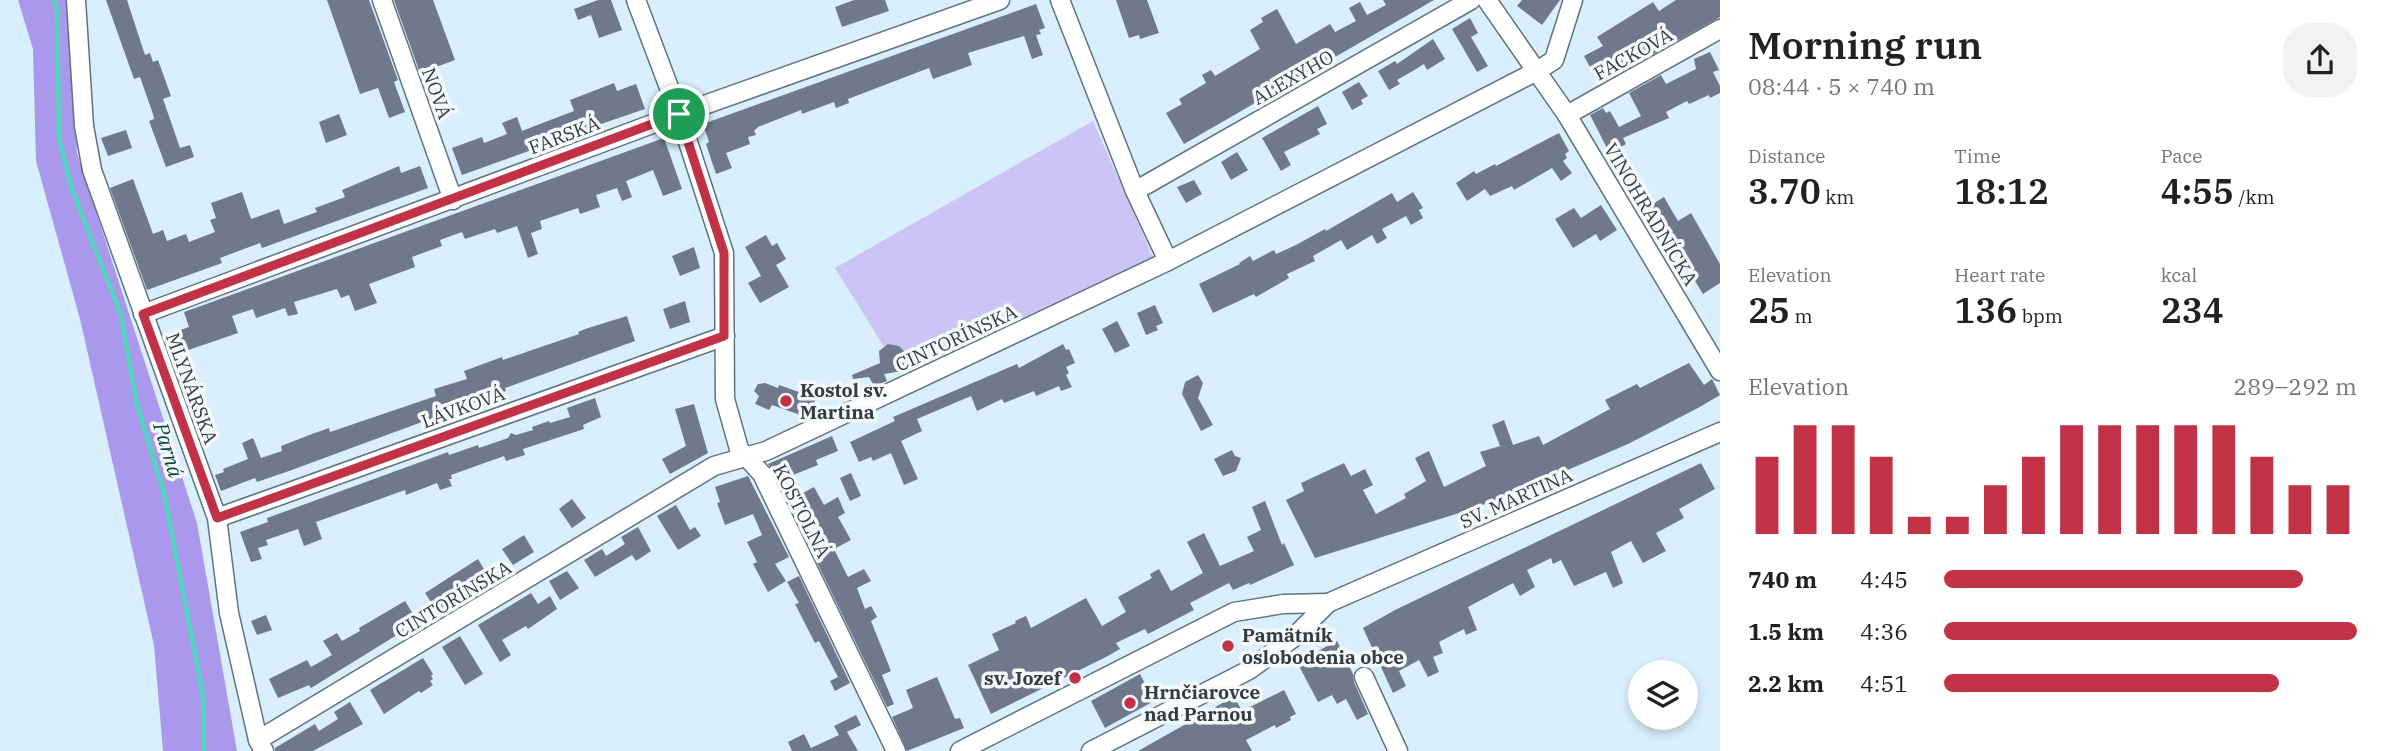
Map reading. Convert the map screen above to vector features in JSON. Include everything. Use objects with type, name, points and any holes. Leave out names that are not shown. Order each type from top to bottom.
[{"type":"street","name":"MLYNÁRSKA","points":[[76,0],[84,126],[92,170],[217,518],[229,613],[261,745]]},
{"type":"street","name":"NOVÁ","points":[[382,0],[453,200]]},
{"type":"street","name":"KOSTOLNÁ","points":[[636,0],[679,114],[724,253],[725,398],[738,449],[762,474],[896,751]]},
{"type":"street","name":"FARSKÁ","points":[[143,314],[679,114],[1000,0]]},
{"type":"street","points":[[1060,0],[1135,191],[1168,261]]},
{"type":"street","name":"ALEXYHO","points":[[1135,191],[1471,0]]},
{"type":"street","points":[[1487,0],[1537,71],[1554,60],[1573,0]]},
{"type":"street","name":"FACKOVÁ","points":[[1567,115],[1720,29]]},
{"type":"street","name":"VINOHRADNÍCKA","points":[[1537,71],[1567,115],[1720,371]]},
{"type":"street","name":"CINTORÍNSKA","points":[[261,745],[714,466],[766,451],[1168,261],[1537,71]]},
{"type":"street","name":"LÁVKOVÁ","points":[[217,518],[724,336]]},
{"type":"street","name":"SV. MARTINA","points":[[1091,751],[1250,670],[1293,638],[1328,603],[1720,432]]},
{"type":"street","name":"SV. MARTINA","points":[[960,751],[1234,612],[1283,604],[1328,603]]},
{"type":"street","points":[[1283,604],[1293,616],[1293,638]]},
{"type":"street","points":[[1363,677],[1398,751]]},
{"type":"shaded area","points":[[18,0],[68,0],[77,153],[197,523],[237,751],[163,751],[154,645],[80,319],[36,161],[33,49]]},
{"type":"shaded area","points":[[1093,121],[1153,257],[901,374],[835,268]]},
{"type":"building","points":[[106,0],[127,0],[145,55],[150,53],[153,62],[158,60],[171,96],[163,99],[180,148],[190,145],[194,157],[166,167],[149,121],[154,119],[153,114],[140,77],[134,79]]},
{"type":"building","points":[[327,0],[369,0],[398,80],[394,82],[405,112],[389,118],[378,88],[360,94]]},
{"type":"building","points":[[394,0],[433,0],[455,60],[420,73]]},
{"type":"building","points":[[598,0],[611,0],[622,30],[599,38],[591,15],[578,20],[574,9]]},
{"type":"building","points":[[854,0],[885,0],[889,11],[842,27],[835,7]]},
{"type":"building","points":[[1116,0],[1147,0],[1159,33],[1140,39],[1139,35],[1129,38]]},
{"type":"building","points":[[1383,0],[1434,0],[1184,144],[1166,113],[1182,104],[1179,99],[1206,83],[1202,75],[1211,70],[1215,76],[1260,49],[1250,30],[1263,22],[1261,18],[1277,9],[1296,44],[1330,24],[1335,32],[1356,21],[1349,8],[1360,2],[1367,15],[1386,5]]},
{"type":"building","points":[[1522,0],[1560,0],[1542,25],[1517,6]]},
{"type":"building","points":[[1676,0],[1720,0],[1720,17],[1599,84],[1584,56],[1603,46],[1597,37],[1653,2],[1659,11]]},
{"type":"building","points":[[1036,4],[1045,28],[1039,30],[1041,34],[1036,35],[1043,55],[1032,59],[1024,36],[968,53],[972,65],[933,79],[929,68],[848,99],[849,103],[836,108],[834,102],[802,114],[801,110],[758,127],[754,131],[756,135],[748,137],[750,144],[726,153],[732,168],[716,174],[706,144],[709,142],[703,124]]},
{"type":"building","points":[[1470,18],[1478,33],[1471,37],[1488,66],[1477,72],[1452,29]]},
{"type":"building","points":[[1433,39],[1445,59],[1427,70],[1424,64],[1397,80],[1400,84],[1389,90],[1378,71],[1395,61],[1397,64]]},
{"type":"building","points":[[1710,52],[1719,70],[1713,72],[1720,86],[1720,93],[1689,104],[1687,101],[1666,112],[1669,118],[1623,138],[1626,144],[1610,154],[1590,115],[1603,108],[1606,113],[1610,111],[1619,127],[1641,116],[1629,93],[1661,75],[1666,84],[1696,69],[1694,59]]},
{"type":"building","points":[[1359,82],[1368,96],[1361,100],[1363,104],[1352,110],[1342,92]]},
{"type":"building","points":[[614,83],[617,91],[636,84],[645,109],[601,124],[603,129],[584,136],[582,132],[462,175],[452,148],[482,137],[484,143],[507,134],[502,123],[517,117],[522,131],[574,111],[570,100]]},
{"type":"building","points":[[1318,106],[1327,124],[1317,129],[1320,134],[1284,152],[1291,165],[1281,171],[1262,138]]},
{"type":"building","points":[[339,114],[347,135],[326,143],[319,122]]},
{"type":"building","points":[[126,130],[132,148],[108,156],[101,138]]},
{"type":"building","points":[[1559,133],[1569,151],[1563,161],[1572,173],[1561,181],[1552,168],[1514,190],[1512,186],[1490,196],[1485,189],[1467,201],[1456,183],[1474,171],[1476,174],[1495,164],[1496,166]]},
{"type":"building","points":[[664,138],[682,189],[663,196],[653,170],[626,181],[632,197],[622,201],[617,188],[596,195],[600,207],[580,214],[578,208],[540,221],[542,229],[531,233],[538,254],[528,258],[517,226],[497,233],[495,229],[465,239],[462,232],[440,240],[442,246],[412,257],[415,267],[369,284],[377,303],[355,311],[349,295],[341,298],[337,289],[294,302],[298,314],[288,316],[285,308],[256,318],[253,309],[232,316],[238,333],[171,356],[164,336],[189,327],[184,312]]},
{"type":"building","points":[[1237,152],[1248,170],[1231,180],[1221,162]]},
{"type":"building","points":[[399,166],[401,173],[420,166],[428,188],[262,248],[260,243],[220,258],[222,263],[147,290],[110,188],[133,179],[153,234],[163,230],[167,241],[186,234],[189,242],[215,232],[210,220],[216,218],[211,203],[242,192],[251,219],[279,209],[284,224],[317,212],[315,208],[345,197],[342,190]]},
{"type":"building","points":[[1194,180],[1202,194],[1186,203],[1177,187]]},
{"type":"building","points":[[1413,192],[1423,208],[1419,210],[1423,218],[1411,225],[1406,216],[1382,229],[1387,238],[1377,244],[1372,235],[1347,250],[1341,240],[1313,256],[1315,261],[1287,274],[1289,278],[1256,297],[1254,294],[1213,313],[1199,284],[1240,264],[1250,256],[1253,261],[1274,250],[1276,254],[1325,229],[1326,231],[1392,193],[1397,202]]},
{"type":"building","points":[[1664,197],[1678,221],[1691,213],[1720,264],[1720,283],[1703,294],[1675,248],[1669,244],[1664,247],[1656,233],[1661,230],[1648,207]]},
{"type":"building","points":[[1601,205],[1617,230],[1600,241],[1596,234],[1573,248],[1555,219],[1574,208],[1581,218]]},
{"type":"building","points":[[766,235],[772,246],[777,243],[786,259],[776,265],[789,287],[760,303],[748,283],[761,276],[745,247]]},
{"type":"building","points":[[694,247],[700,268],[680,276],[672,256]]},
{"type":"building","points":[[685,301],[690,322],[670,329],[663,309]]},
{"type":"building","points":[[1155,305],[1163,323],[1156,326],[1158,330],[1146,335],[1137,313]]},
{"type":"building","points":[[627,316],[635,341],[289,471],[257,482],[255,478],[221,491],[215,475],[248,459],[242,443],[253,438],[261,458],[282,451],[281,446],[312,434],[329,428],[330,432],[436,396],[434,389],[467,379],[464,371]]},
{"type":"building","points":[[1117,321],[1130,346],[1115,353],[1102,329]]},
{"type":"building","points":[[888,344],[899,346],[905,352],[906,365],[902,371],[884,374],[887,381],[874,386],[869,377],[853,379],[852,375],[880,363],[879,351]]},
{"type":"building","points":[[1063,344],[1066,350],[1069,349],[1075,363],[1066,367],[1069,373],[1066,375],[1072,387],[1061,391],[1059,386],[1036,396],[1034,391],[1004,403],[1002,399],[977,411],[971,396],[917,419],[922,431],[901,441],[918,479],[904,485],[891,453],[873,461],[871,457],[859,462],[850,442],[895,421],[893,417],[1017,364],[1019,368]]},
{"type":"building","points":[[1689,363],[1704,385],[1712,379],[1720,395],[1628,444],[1472,509],[1315,558],[1286,500],[1304,491],[1301,483],[1344,463],[1351,476],[1365,469],[1373,485],[1363,490],[1376,514],[1406,498],[1404,494],[1426,481],[1415,458],[1429,451],[1444,487],[1486,466],[1480,452],[1500,446],[1492,425],[1504,420],[1513,445],[1539,436],[1543,445],[1610,409],[1605,400],[1637,384],[1640,388]]},
{"type":"building","points":[[1198,375],[1203,383],[1198,398],[1213,425],[1201,431],[1182,394],[1185,382]]},
{"type":"building","name":"Kostol sv. Martina","points":[[765,383],[816,398],[809,418],[772,405],[769,410],[755,404],[759,396],[754,391],[758,384]]},
{"type":"building","points":[[595,398],[601,417],[583,425],[584,429],[523,449],[525,455],[506,461],[504,456],[451,475],[452,479],[449,479],[452,486],[440,490],[437,483],[406,495],[405,490],[316,522],[322,539],[304,546],[298,529],[266,540],[268,545],[258,548],[262,559],[251,562],[240,532],[268,522],[267,518],[448,452],[449,455],[478,445],[479,448],[508,438],[511,433],[516,435],[549,421],[550,423],[570,417],[567,408]]},
{"type":"building","points":[[694,404],[708,453],[670,474],[662,459],[686,446],[675,409]]},
{"type":"building","points":[[832,436],[838,451],[816,460],[818,465],[778,481],[768,464]]},
{"type":"building","points":[[1232,450],[1235,456],[1241,458],[1236,471],[1223,476],[1214,459]]},
{"type":"building","points":[[1701,463],[1715,489],[1679,509],[1684,518],[1656,533],[1666,551],[1643,563],[1631,541],[1611,552],[1623,583],[1613,588],[1606,572],[1574,586],[1561,560],[1553,564],[1551,558],[1527,570],[1535,587],[1520,596],[1513,583],[1468,607],[1477,630],[1466,635],[1464,629],[1439,642],[1443,653],[1433,657],[1439,672],[1428,677],[1419,660],[1399,671],[1406,686],[1393,693],[1363,628],[1395,610]]},
{"type":"building","points":[[851,473],[861,496],[850,501],[840,478]]},
{"type":"building","points":[[748,476],[789,557],[775,564],[786,581],[768,592],[753,564],[757,562],[747,542],[762,535],[753,514],[725,525],[717,503],[720,502],[715,487]]},
{"type":"building","points":[[814,487],[824,505],[838,497],[845,513],[838,517],[851,540],[834,549],[848,577],[864,569],[871,581],[857,588],[865,609],[871,606],[877,617],[871,621],[891,671],[882,675],[894,704],[887,707],[809,546],[825,538],[811,511],[796,519],[788,501]]},
{"type":"building","points":[[572,499],[586,518],[572,528],[559,509]]},
{"type":"building","points":[[1265,501],[1282,545],[1284,543],[1294,565],[1233,590],[1229,583],[1190,603],[1194,610],[1148,634],[1145,629],[1116,643],[1120,649],[1106,657],[991,714],[968,665],[999,650],[992,634],[1026,616],[1031,628],[1086,598],[1102,626],[1126,612],[1118,597],[1152,578],[1150,574],[1159,569],[1171,591],[1203,573],[1187,542],[1204,533],[1220,566],[1254,551],[1247,537],[1261,530],[1252,507]]},
{"type":"building","points":[[676,505],[690,530],[695,527],[701,536],[678,550],[657,516]]},
{"type":"building","points":[[638,527],[651,551],[636,561],[632,555],[595,577],[584,560],[602,549],[606,556],[625,544],[621,537]]},
{"type":"building","points":[[524,535],[534,552],[513,565],[502,549]]},
{"type":"building","points":[[478,559],[490,579],[437,611],[425,593]]},
{"type":"building","points":[[567,571],[579,588],[560,600],[549,581]]},
{"type":"building","points":[[799,576],[850,683],[835,691],[830,681],[838,677],[819,641],[815,643],[795,604],[799,603],[787,582]]},
{"type":"building","points":[[531,593],[538,604],[550,596],[557,609],[528,629],[526,626],[502,640],[511,655],[500,662],[478,625]]},
{"type":"building","points":[[405,601],[418,622],[311,688],[309,685],[278,698],[269,679],[307,660],[311,667],[332,655],[323,641],[337,633],[342,641]]},
{"type":"building","points":[[266,615],[272,630],[257,635],[251,621]]},
{"type":"building","points":[[460,636],[483,674],[465,685],[442,647]]},
{"type":"building","points":[[1337,641],[1368,714],[1357,720],[1346,699],[1337,704],[1332,695],[1318,702],[1299,666],[1319,657],[1316,652]]},
{"type":"building","points":[[423,658],[433,674],[430,681],[433,685],[384,714],[370,690]]},
{"type":"building","points":[[1140,674],[1154,701],[1105,728],[1091,701]]},
{"type":"building","points":[[937,677],[955,719],[960,718],[964,728],[907,751],[892,717],[913,708],[906,690]]},
{"type":"building","points":[[1284,690],[1296,714],[1276,728],[1275,725],[1246,740],[1252,751],[1138,751],[1224,702],[1222,698],[1232,693],[1242,711]]},
{"type":"building","points":[[350,702],[363,724],[313,751],[275,751],[275,748],[315,724],[319,731],[338,719],[334,712]]},
{"type":"building","points":[[856,715],[861,725],[847,732],[858,751],[792,751],[788,742],[804,734],[811,748],[839,735],[834,726]]},
{"type":"waterway","name":"Parná","points":[[54,0],[57,9],[59,138],[71,187],[121,315],[137,405],[164,493],[203,695],[204,751]]},
{"type":"place","name":"Kostol sv. Martina","points":[[786,401]]},
{"type":"place","name":"Pamätník oslobodenia obce","points":[[1228,646]]},
{"type":"place","name":"sv. Jozef","points":[[1075,678]]},
{"type":"place","name":"Hrnčiarovce nad Parnou","points":[[1130,703]]},
{"type":"route","points":[[679,114],[724,253],[724,336],[217,518],[143,314],[679,114]]}]
